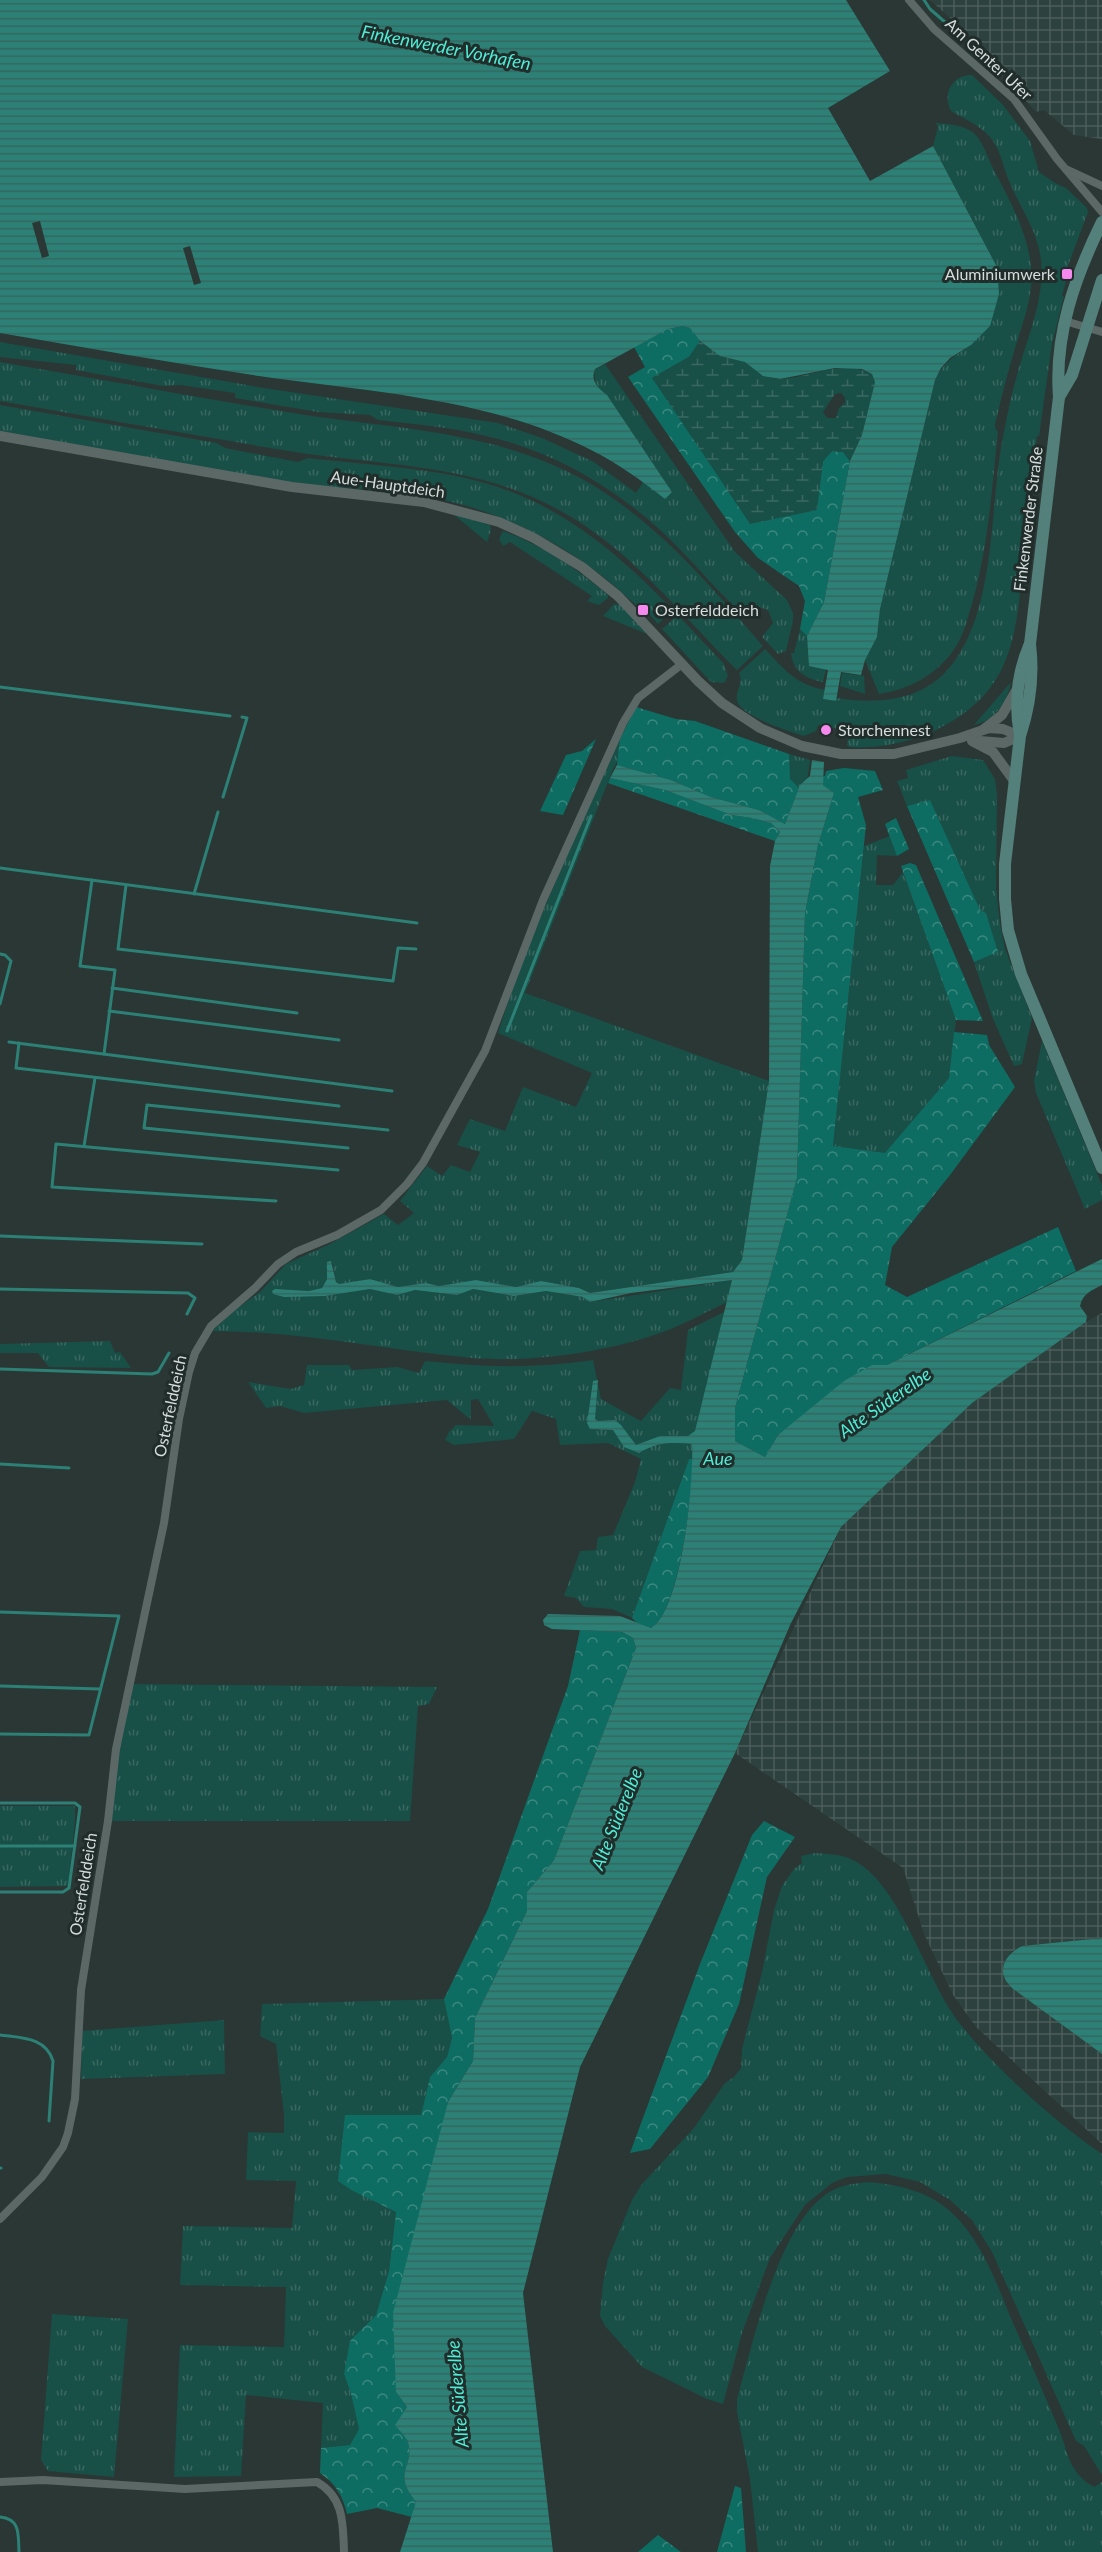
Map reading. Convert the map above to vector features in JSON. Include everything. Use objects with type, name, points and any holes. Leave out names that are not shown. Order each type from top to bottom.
[{"type":"main road","name":"Finkenwerder Straße","points":[[1020,736],[1027,714],[1030,689],[1032,666],[1030,644],[1059,397],[1057,369],[1065,321],[1079,272],[1102,222]]},
{"type":"main road","name":"Finkenwerder Straße","points":[[1059,397],[1072,375],[1102,280]]},
{"type":"main road","name":"Finkenwerder Straße","points":[[1020,736],[1015,712],[1022,664],[1030,644]]},
{"type":"main road","points":[[1020,736],[1004,885],[1010,937],[1021,974],[1102,1168]]},
{"type":"street","name":"Am Genter Ufer","points":[[909,0],[934,28],[1014,99],[1102,212]]},
{"type":"street","name":"Am Genter Ufer","points":[[1068,170],[1102,186]]},
{"type":"street","points":[[1065,321],[1102,332]]},
{"type":"street","name":"Aue-Hauptdeich","points":[[0,436],[282,486],[416,500],[475,514],[534,538],[582,567],[618,596],[722,703],[749,722],[775,735],[802,746],[829,752],[876,755],[900,753],[960,738]]},
{"type":"street","name":"Osterfelddeich","points":[[0,2219],[42,2177],[53,2162],[63,2147],[71,2122],[75,2099],[81,1990],[108,1821],[116,1749],[164,1523],[179,1419],[195,1353],[211,1326],[255,1288],[278,1264],[296,1252],[336,1235],[381,1209],[407,1184],[423,1163],[485,1051],[543,900],[623,723],[638,698],[682,664]]},
{"type":"street","points":[[960,738],[983,729],[1002,715],[1018,688]]},
{"type":"street","points":[[983,729],[1004,729],[1020,736]]},
{"type":"street","points":[[960,738],[1004,743],[1020,736]]},
{"type":"street","points":[[972,741],[993,752],[1005,765],[1015,782]]},
{"type":"street","points":[[0,2482],[43,2480],[185,2489],[317,2482],[332,2493],[340,2508],[344,2552]]},
{"type":"shaded area","points":[[930,0],[1102,0],[1102,139],[1074,135],[1044,110],[1036,112],[1008,80],[984,61],[983,54],[986,50]]},
{"type":"shaded area","points":[[1102,1313],[1102,1938],[1022,1946],[1011,1952],[1004,1963],[1007,1983],[1012,1988],[1102,2054],[1102,2144],[976,2027],[953,1995],[924,1934],[903,1868],[735,1753],[841,1527],[972,1403]]},
{"type":"green space","points":[[972,75],[1003,105],[1030,141],[1039,172],[1066,188],[1087,208],[1088,212],[1063,279],[1066,281],[1062,296],[1064,296],[1052,344],[1039,436],[1037,436],[1013,638],[1006,660],[995,681],[981,699],[960,716],[934,731],[903,742],[881,746],[849,747],[847,745],[850,725],[848,725],[846,739],[839,729],[818,725],[816,731],[804,736],[767,723],[747,712],[740,707],[737,701],[741,680],[739,673],[765,649],[798,680],[825,690],[823,699],[867,701],[897,698],[925,688],[949,668],[965,645],[976,618],[989,557],[999,464],[1009,406],[1038,304],[1042,275],[1036,238],[1009,181],[996,146],[985,132],[951,111],[948,105],[948,92],[954,82],[959,78]]},
{"type":"green space","points":[[936,123],[963,127],[977,136],[1022,229],[1030,258],[1031,287],[995,425],[998,431],[986,540],[964,629],[953,651],[930,674],[911,685],[879,694],[865,660],[877,637],[880,609],[935,380],[950,360],[971,345],[997,267],[933,146],[938,127]]},
{"type":"green space","points":[[683,326],[690,328],[700,341],[689,357],[652,378],[816,510],[823,461],[832,451],[843,452],[850,461],[824,602],[807,636],[800,629],[805,601],[799,586],[758,558],[735,532],[628,377],[645,367],[634,347],[668,329]]},
{"type":"green space","points":[[700,341],[718,353],[750,364],[767,376],[776,379],[839,368],[861,370],[872,374],[875,382],[862,435],[850,461],[843,452],[832,451],[823,461],[817,510],[750,524],[652,378],[689,357]],"holes":[[[841,393],[845,398],[845,403],[839,408],[836,418],[827,418],[823,412],[835,394]]]},
{"type":"green space","points":[[0,342],[264,388],[498,423],[542,438],[594,462],[636,493],[643,482],[665,498],[672,492],[607,395],[596,387],[594,370],[605,364],[735,552],[787,600],[793,613],[793,621],[786,651],[778,654],[762,637],[773,623],[768,610],[759,607],[746,612],[738,610],[669,538],[620,497],[578,471],[533,450],[459,430],[378,420],[370,415],[318,412],[235,398],[235,393],[180,385],[163,386],[76,370],[76,365],[0,357]]},
{"type":"green space","points":[[0,362],[224,402],[445,434],[516,451],[551,464],[610,496],[658,534],[702,577],[763,646],[737,670],[632,563],[585,526],[528,495],[463,475],[430,469],[295,452],[0,401]]},
{"type":"green space","points":[[0,405],[217,443],[225,448],[298,462],[308,458],[397,467],[441,473],[485,483],[539,504],[588,534],[632,570],[673,610],[658,624],[643,607],[640,609],[616,587],[565,550],[538,534],[479,510],[417,495],[282,481],[0,431]]},
{"type":"green space","points":[[453,514],[490,525],[491,530],[487,542]]},
{"type":"green space","points":[[503,531],[532,543],[558,558],[596,585],[608,595],[608,598],[599,605],[587,601],[592,596],[510,542],[503,546],[499,539]]},
{"type":"green space","points":[[614,604],[620,605],[647,634],[603,616]]},
{"type":"green space","points":[[678,615],[724,664],[728,676],[724,683],[711,682],[662,629]]},
{"type":"green space","points":[[800,629],[807,636],[810,666],[826,669],[823,682],[806,677],[792,660],[791,653],[794,653]]},
{"type":"green space","points":[[842,673],[864,676],[865,694],[840,686]]},
{"type":"green space","points":[[1011,682],[999,710],[988,719],[974,725]]},
{"type":"green space","points":[[636,707],[676,719],[695,721],[789,754],[790,779],[799,788],[785,824],[759,810],[711,797],[671,780],[617,765],[620,739]]},
{"type":"green space","points":[[596,739],[563,815],[540,811],[566,755],[582,751]]},
{"type":"green space","points":[[620,739],[619,758],[525,993],[769,1081],[742,1260],[733,1272],[590,1293],[579,1288],[541,1281],[516,1287],[477,1280],[439,1286],[426,1283],[399,1287],[370,1279],[339,1284],[336,1282],[332,1262],[327,1267],[327,1279],[322,1288],[309,1291],[275,1289],[325,1296],[370,1289],[397,1295],[415,1290],[457,1295],[472,1289],[514,1296],[546,1291],[583,1297],[590,1302],[732,1280],[728,1302],[674,1328],[620,1345],[570,1354],[520,1359],[439,1355],[310,1337],[212,1331],[261,1291],[286,1264],[328,1245],[384,1214],[398,1225],[414,1213],[400,1201],[427,1166],[442,1176],[451,1165],[470,1172],[480,1152],[457,1145],[470,1119],[505,1131],[523,1087],[576,1107],[592,1073],[498,1033],[539,921]]},
{"type":"green space","points":[[789,754],[810,760],[807,781],[799,788],[789,779]]},
{"type":"green space","points":[[952,756],[983,760],[995,779],[997,795],[996,889],[1000,924],[1005,949],[1032,1018],[1022,1064],[1014,1066],[993,1019],[974,962],[998,952],[986,913],[980,911],[930,800],[907,806],[897,781],[908,778],[906,770]]},
{"type":"green space","points":[[844,768],[875,771],[883,790],[858,797],[866,825],[833,1146],[885,1153],[949,1078],[954,1032],[987,1035],[989,1045],[1015,1087],[950,1175],[892,1247],[885,1285],[907,1297],[1058,1227],[1076,1271],[887,1365],[872,1365],[778,1435],[765,1457],[735,1441],[735,1408],[797,1178],[805,913],[818,845],[834,793],[823,785],[822,776],[825,776],[826,771]]},
{"type":"green space","points":[[610,778],[665,790],[731,815],[771,823],[780,832],[775,841],[608,783]]},
{"type":"green space","points":[[930,800],[980,910],[986,913],[998,952],[974,962],[907,806]]},
{"type":"green space","points":[[896,818],[909,849],[897,856],[885,824]]},
{"type":"green space","points":[[890,836],[897,856],[877,855],[876,885],[893,885],[903,872],[956,1020],[949,1078],[885,1154],[833,1146],[864,846]]},
{"type":"green space","points":[[910,863],[916,865],[983,1021],[956,1020],[901,866]]},
{"type":"green space","points":[[1042,1041],[1102,1185],[1102,1200],[1085,1209],[1036,1093],[1034,1081]]},
{"type":"green space","points":[[726,1311],[692,1444],[693,1459],[689,1459],[632,1618],[612,1609],[584,1607],[576,1598],[564,1596],[580,1551],[596,1550],[598,1537],[613,1535],[635,1482],[641,1459],[608,1443],[560,1445],[556,1419],[532,1411],[514,1439],[454,1445],[445,1440],[456,1425],[494,1426],[478,1399],[471,1400],[471,1420],[447,1400],[304,1413],[280,1406],[266,1408],[248,1382],[291,1389],[304,1385],[307,1365],[349,1365],[352,1370],[397,1367],[419,1373],[425,1361],[509,1366],[550,1365],[593,1360],[601,1399],[641,1421],[670,1388],[681,1390],[688,1330]]},
{"type":"green space","points":[[110,1341],[115,1353],[120,1352],[131,1368],[49,1367],[38,1353],[0,1353],[0,1344]]},
{"type":"green space","points":[[689,1459],[693,1459],[690,1497],[677,1576],[670,1599],[661,1617],[651,1628],[637,1623],[632,1618]]},
{"type":"green space","points":[[580,1630],[622,1632],[633,1638],[636,1648],[554,1860],[527,1892],[527,1911],[475,2018],[473,2061],[448,2102],[396,2375],[396,2392],[407,2407],[396,2425],[406,2438],[409,2449],[404,2475],[409,2491],[416,2502],[412,2517],[377,2508],[347,2514],[338,2490],[320,2473],[321,2448],[350,2445],[359,2429],[344,2374],[350,2341],[376,2315],[389,2271],[396,2212],[338,2181],[345,2115],[421,2115],[430,2077],[447,2057],[452,2038],[444,1999],[488,1909],[568,1686]]},
{"type":"green space","points":[[130,1684],[437,1687],[429,1704],[418,1706],[410,1821],[108,1821]]},
{"type":"green space","points":[[0,1806],[75,1806],[68,1886],[0,1887]]},
{"type":"green space","points":[[764,1821],[795,1837],[767,1877],[739,2004],[708,2077],[650,2149],[630,2153],[700,1964],[752,1835]]},
{"type":"green space","points":[[815,1853],[846,1857],[872,1874],[900,1913],[936,1984],[961,2025],[991,2059],[1027,2094],[1065,2127],[1102,2154],[1102,2475],[1084,2446],[1076,2441],[992,2252],[972,2220],[950,2200],[920,2182],[886,2174],[847,2177],[832,2183],[805,2205],[770,2258],[742,2333],[723,2404],[707,2399],[642,2367],[605,2326],[600,2316],[608,2259],[632,2200],[642,2184],[694,2128],[725,2083],[741,2068],[742,2049],[762,1972],[774,1910],[782,1886],[794,1869],[802,1863],[801,1856]]},
{"type":"green space","points":[[444,1999],[452,2038],[447,2057],[430,2077],[421,2115],[345,2115],[353,2191],[396,2212],[389,2271],[376,2315],[365,2326],[344,2374],[359,2429],[350,2445],[321,2448],[323,2403],[246,2395],[241,2476],[174,2477],[180,2345],[284,2347],[286,2287],[180,2285],[183,2226],[292,2228],[296,2181],[246,2180],[248,2132],[284,2133],[276,2044],[260,2036],[262,2004]]},
{"type":"green space","points":[[224,2020],[225,2074],[81,2079],[82,2031]]},
{"type":"green space","points":[[868,2182],[902,2187],[934,2199],[952,2213],[972,2236],[994,2278],[1058,2427],[1070,2461],[1079,2475],[1094,2487],[1102,2482],[1102,2552],[758,2552],[750,2479],[737,2412],[737,2399],[759,2319],[780,2260],[793,2234],[808,2212],[825,2195],[835,2189],[845,2185]]},
{"type":"green space","points":[[52,2314],[128,2319],[114,2477],[48,2471],[41,2460]]},
{"type":"green space","points":[[735,2486],[741,2488],[746,2552],[717,2552]]},
{"type":"green space","points":[[658,2535],[681,2552],[638,2552]]},
{"type":"water","name":"Finkenwerder Vorhafen","points":[[0,0],[846,0],[890,71],[828,108],[870,181],[933,146],[997,267],[999,294],[990,326],[971,345],[950,358],[941,368],[935,380],[880,609],[877,637],[865,660],[861,675],[841,672],[836,701],[823,699],[828,670],[809,666],[807,636],[824,602],[850,461],[862,435],[875,382],[872,374],[862,369],[835,368],[780,379],[763,376],[745,362],[720,356],[700,341],[690,328],[683,326],[668,329],[595,369],[596,384],[607,395],[672,492],[665,499],[612,461],[593,451],[554,433],[472,408],[387,393],[194,366],[0,333]]},
{"type":"water","points":[[812,760],[824,762],[823,785],[834,793],[818,845],[805,913],[797,1178],[735,1408],[735,1441],[765,1457],[778,1435],[844,1381],[872,1365],[887,1365],[1102,1259],[1102,1285],[1088,1293],[1081,1302],[1080,1306],[1087,1316],[1086,1322],[972,1403],[841,1527],[791,1623],[735,1753],[580,2067],[523,2293],[553,2552],[400,2552],[416,2502],[405,2482],[404,2475],[409,2456],[407,2440],[395,2425],[407,2407],[396,2392],[393,2313],[448,2102],[473,2061],[475,2018],[527,1911],[527,1892],[554,1860],[636,1648],[633,1638],[622,1632],[552,1629],[544,1625],[543,1620],[548,1614],[620,1616],[651,1628],[662,1616],[671,1597],[684,1543],[691,1485],[692,1444],[664,1444],[639,1453],[624,1447],[613,1430],[590,1429],[587,1423],[593,1381],[598,1380],[595,1419],[598,1421],[615,1420],[636,1445],[660,1436],[688,1436],[695,1431],[732,1280],[631,1293],[590,1302],[583,1297],[546,1291],[514,1296],[473,1289],[457,1295],[415,1290],[397,1295],[370,1289],[325,1296],[284,1297],[273,1294],[272,1291],[275,1289],[309,1291],[322,1288],[327,1279],[327,1262],[331,1261],[336,1282],[339,1284],[370,1279],[398,1287],[426,1283],[439,1286],[476,1280],[516,1287],[541,1281],[579,1288],[590,1293],[733,1272],[742,1260],[769,1081],[770,866],[775,841],[780,832],[771,823],[731,815],[665,790],[610,778],[617,765],[671,780],[711,797],[759,810],[785,824],[800,785],[810,776]]},
{"type":"water","points":[[1102,1938],[1102,2054],[1012,1988],[1003,1970],[1006,1959],[1022,1946]]},
{"type":"pier","points":[[40,221],[49,256],[42,258],[32,223]]},
{"type":"pier","points":[[190,246],[201,283],[194,285],[183,248]]},
{"type":"waterway","points":[[924,0],[930,9],[969,43]]},
{"type":"waterway","points":[[0,687],[230,716]]},
{"type":"waterway","points":[[223,797],[247,718],[242,717]]},
{"type":"waterway","points":[[194,894],[218,812]]},
{"type":"waterway","points":[[507,1031],[591,816]]},
{"type":"waterway","points":[[0,868],[417,923]]},
{"type":"waterway","points":[[92,880],[80,966],[115,970],[104,1054]]},
{"type":"waterway","points":[[126,885],[118,949],[393,981],[398,948],[416,949]]},
{"type":"waterway","points":[[0,954],[5,955],[11,961],[0,1004]]},
{"type":"waterway","points":[[112,988],[297,1013]]},
{"type":"waterway","points":[[109,1011],[339,1040]]},
{"type":"waterway","points":[[9,1042],[392,1091]]},
{"type":"waterway","points":[[19,1043],[16,1068],[339,1106]]},
{"type":"waterway","points":[[84,1146],[95,1078]]},
{"type":"waterway","points":[[348,1148],[144,1128],[147,1105],[388,1130]]},
{"type":"waterway","points":[[276,1201],[52,1187],[56,1144],[338,1170]]},
{"type":"waterway","points":[[0,1236],[202,1244]]},
{"type":"waterway","points":[[0,1289],[188,1293],[195,1298],[187,1314]]},
{"type":"waterway","points":[[0,1369],[152,1374],[158,1372],[169,1353]]},
{"type":"waterway","points":[[0,1464],[69,1468]]},
{"type":"waterway","points":[[0,1612],[119,1616],[89,1735],[0,1734]]},
{"type":"waterway","points":[[0,1686],[100,1689]]},
{"type":"waterway","points":[[0,1803],[75,1803],[80,1807],[69,1888],[63,1892],[0,1892]]},
{"type":"waterway","points":[[0,1846],[75,1846]]},
{"type":"waterway","points":[[0,2035],[32,2040],[45,2047],[50,2053],[53,2061],[49,2121]]},
{"type":"waterway","points":[[0,2517],[7,2518],[15,2524],[19,2552]]},
{"type":"place","name":"Aluminiumwerk","points":[[1067,274]]},
{"type":"place","name":"Osterfelddeich","points":[[643,610]]},
{"type":"place","name":"Storchennest","points":[[826,730]]},
{"type":"water label","name":"Alte Süderelbe","points":[[885,1403]]},
{"type":"water label","name":"Aue","points":[[718,1459]]},
{"type":"water label","name":"Alte Süderelbe","points":[[617,1819]]},
{"type":"water label","name":"Alte Süderelbe","points":[[458,2394]]}]
